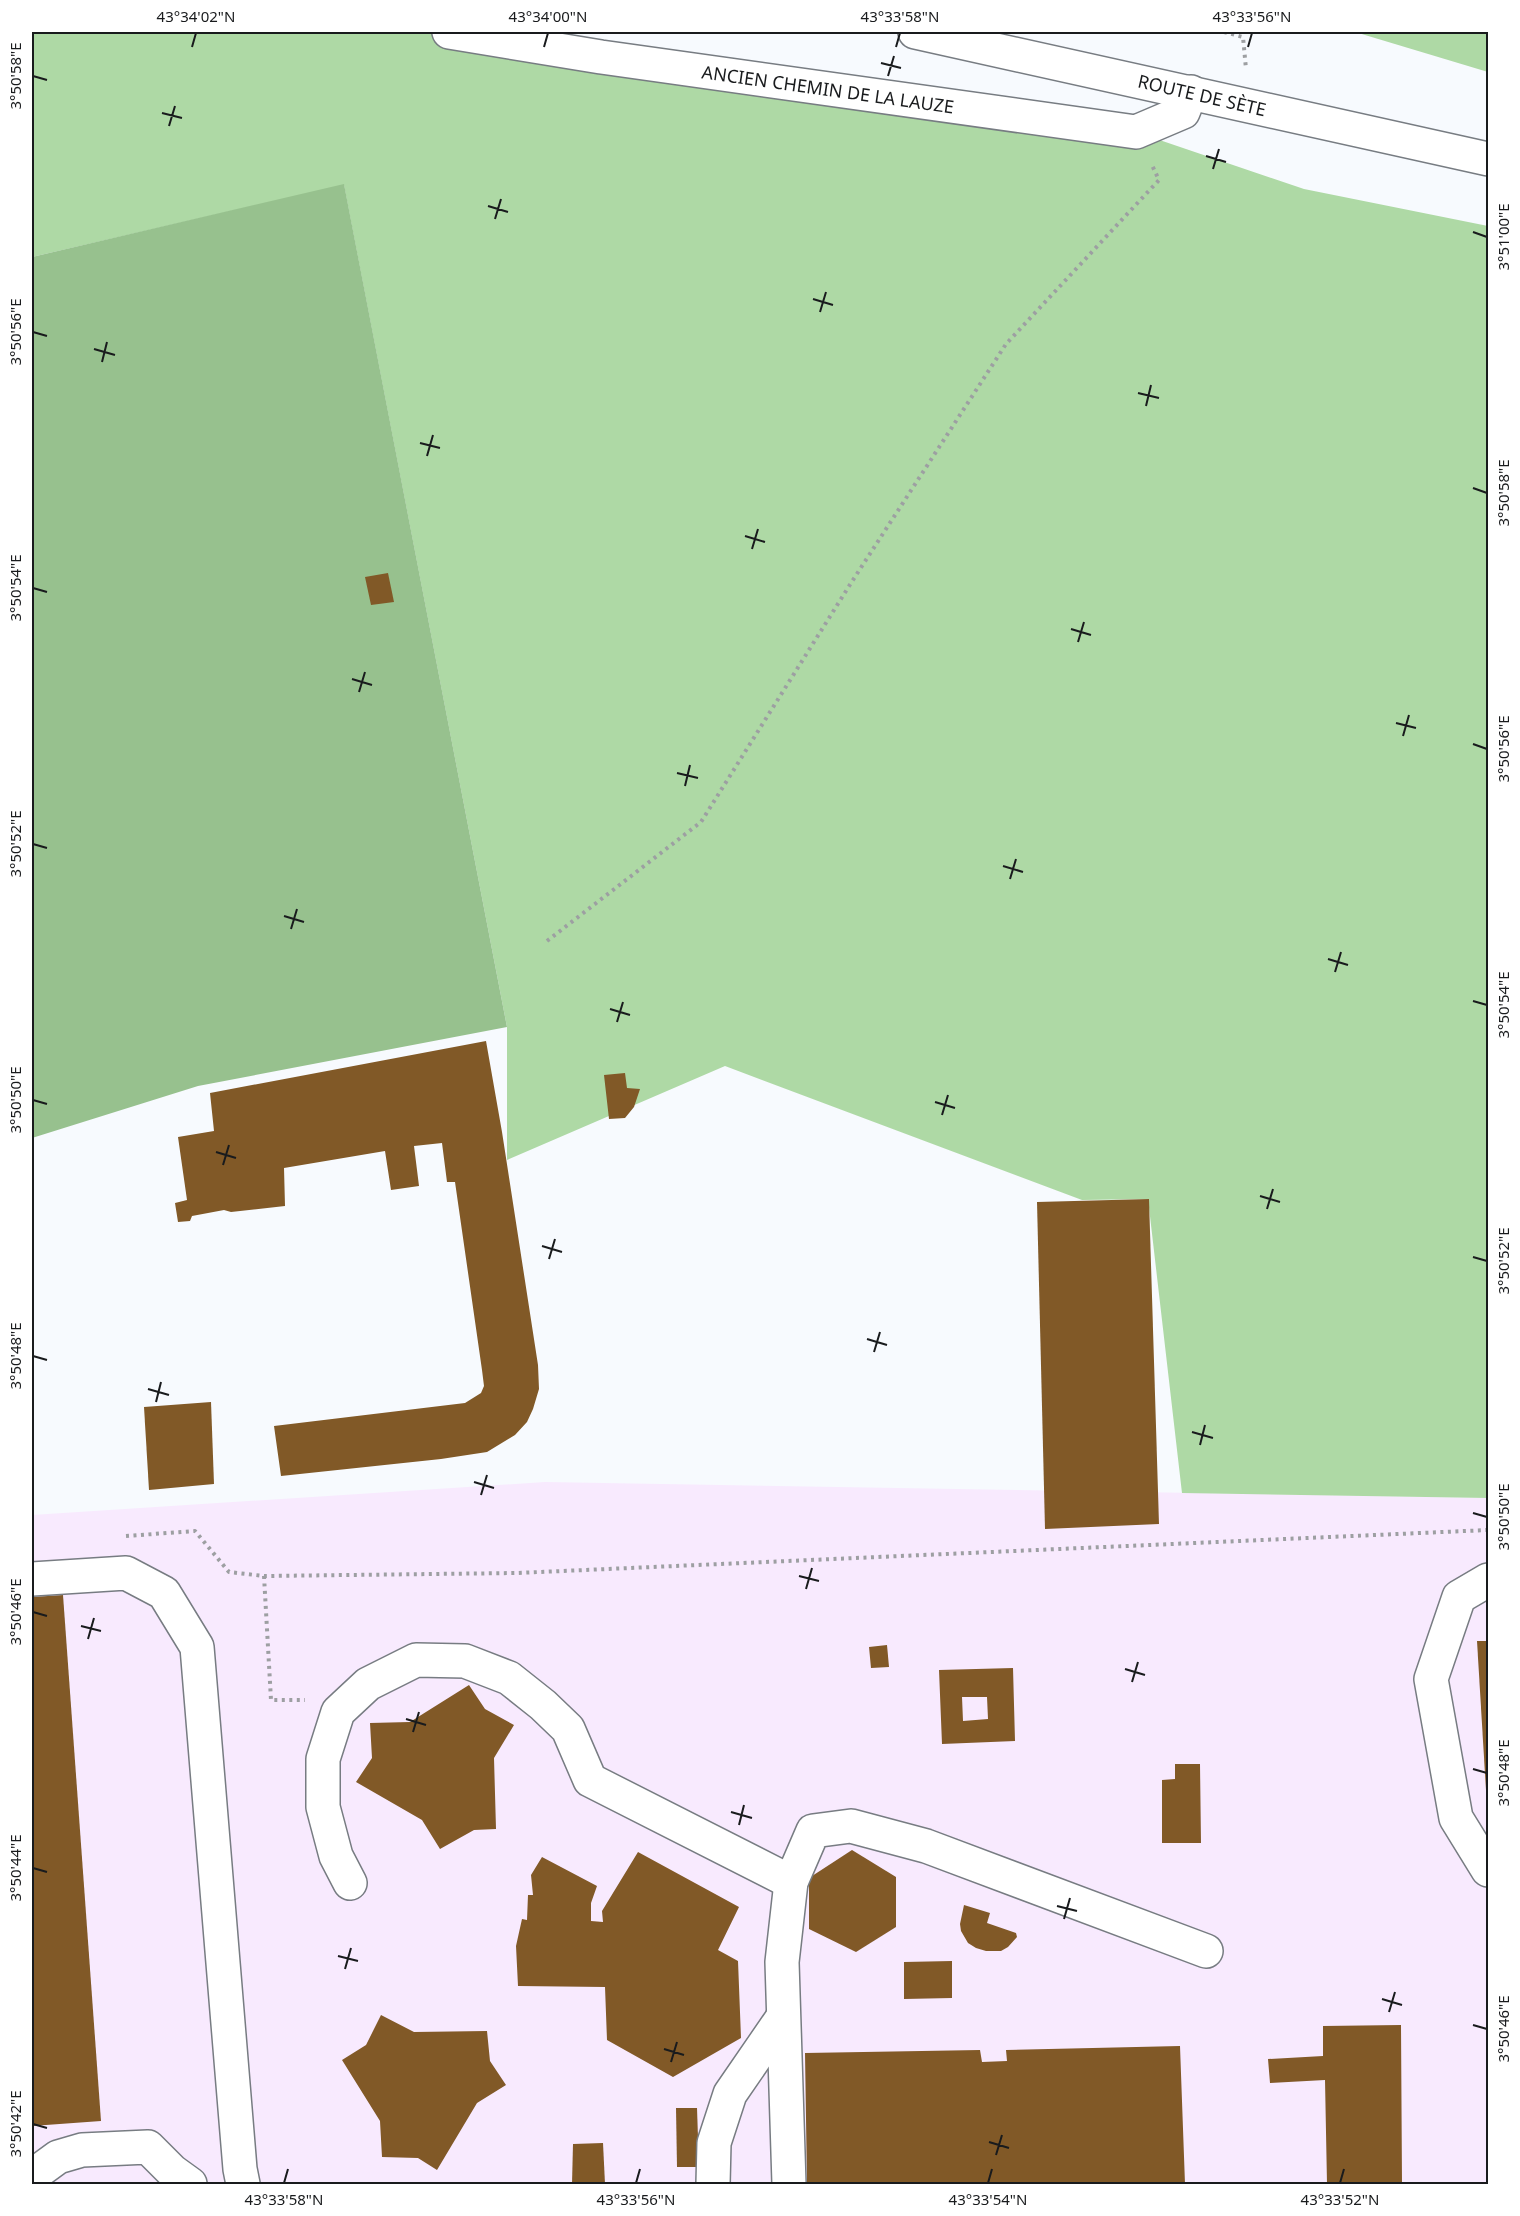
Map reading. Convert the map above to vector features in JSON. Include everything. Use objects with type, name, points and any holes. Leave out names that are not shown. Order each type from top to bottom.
[{"type":"street","name":"ANCIEN CHEMIN DE LA LAUZE","points":[[449,32],[601,57],[1136,132]]},
{"type":"street","name":"ROUTE DE SÈTE","points":[[915,32],[1488,159]]},
{"type":"street","points":[[1136,132],[1183,112],[1191,92]]},
{"type":"street","points":[[32,1579],[126,1573],[164,1593],[197,1647],[243,2184]]},
{"type":"street","points":[[1488,1580],[1459,1597],[1431,1679],[1456,1818],[1488,1870]]},
{"type":"street","points":[[350,1883],[336,1856],[323,1807],[323,1759],[338,1713],[368,1684],[416,1660],[465,1661],[509,1678],[543,1705],[568,1730],[590,1780],[791,1882]]},
{"type":"street","points":[[789,2184],[782,1962],[791,1882],[813,1832],[851,1826],[926,1846],[1206,1951]]},
{"type":"street","points":[[713,2184],[714,2143],[730,2094],[783,2017]]},
{"type":"street","points":[[32,2176],[58,2157],[82,2150],[148,2147],[173,2180]]},
{"type":"path","points":[[1224,32],[1243,37],[1249,106]]},
{"type":"path","points":[[547,941],[701,822],[850,583],[1006,344],[1159,180],[1136,132]]},
{"type":"path","points":[[229,1572],[264,1576],[517,1573],[1488,1530]]},
{"type":"path","points":[[264,1576],[271,1700],[351,1700]]},
{"type":"shaded area","points":[[545,1482],[1488,1498],[1488,2184],[32,2184],[32,1515]]},
{"type":"green space","points":[[32,32],[536,32],[1136,132],[1304,189],[1488,226],[1488,1498],[1182,1493],[1148,1199],[1082,1200],[725,1066],[507,1160],[507,1027],[344,185],[32,257]]},
{"type":"green space","points":[[1355,32],[1488,32],[1488,72]]},
{"type":"green space","points":[[344,184],[507,1027],[198,1086],[32,1138],[32,257]]},
{"type":"building","points":[[388,573],[394,602],[371,605],[365,577]]},
{"type":"building","points":[[486,1041],[538,1365],[539,1389],[527,1422],[515,1435],[487,1452],[281,1476],[274,1426],[465,1403],[481,1393],[484,1386],[455,1182],[447,1182],[442,1143],[414,1146],[419,1186],[391,1190],[385,1151],[284,1168],[285,1206],[231,1212],[224,1210],[192,1216],[190,1221],[178,1222],[175,1203],[187,1200],[178,1137],[214,1131],[210,1093]]},
{"type":"building","points":[[625,1073],[627,1088],[640,1089],[634,1107],[625,1118],[609,1119],[604,1075]]},
{"type":"building","points":[[1149,1199],[1159,1524],[1045,1529],[1037,1202]]},
{"type":"building","points":[[211,1402],[214,1484],[149,1490],[144,1407]]},
{"type":"building","points":[[63,1595],[101,2121],[32,2126],[32,1597]]},
{"type":"building","points":[[1477,1641],[1488,1641],[1488,1807],[1487,1807]]},
{"type":"building","points":[[887,1645],[889,1667],[871,1668],[869,1647]]},
{"type":"building","points":[[1013,1668],[1015,1741],[942,1744],[939,1670]],"holes":[[[962,1697],[987,1697],[988,1719],[963,1721]]]},
{"type":"building","points":[[469,1685],[485,1709],[514,1725],[494,1758],[496,1829],[474,1830],[440,1849],[422,1820],[356,1782],[372,1758],[370,1723],[410,1722]]},
{"type":"building","points":[[1175,1764],[1200,1764],[1201,1843],[1162,1843],[1162,1780],[1175,1779]]},
{"type":"building","points":[[852,1850],[896,1877],[896,1927],[856,1952],[809,1929],[809,1878]]},
{"type":"building","points":[[638,1852],[739,1907],[718,1950],[738,1961],[741,2038],[673,2077],[607,2040],[605,1987],[518,1986],[516,1946],[522,1919],[527,1920],[528,1895],[533,1895],[531,1875],[542,1857],[597,1886],[591,1903],[591,1921],[603,1922],[602,1911]]},
{"type":"building","points":[[964,1905],[990,1913],[987,1923],[1016,1933],[1017,1937],[1001,1951],[976,1948],[968,1943],[961,1931]]},
{"type":"building","points":[[952,1961],[952,1998],[904,1999],[904,1962]]},
{"type":"building","points":[[381,2015],[414,2032],[487,2031],[490,2061],[506,2085],[477,2103],[437,2170],[418,2158],[382,2157],[380,2121],[342,2060],[366,2045]]},
{"type":"building","points":[[1401,2025],[1402,2184],[1327,2184],[1325,2080],[1270,2083],[1268,2059],[1323,2056],[1323,2026]]},
{"type":"building","points":[[1180,2046],[1185,2184],[807,2184],[805,2053],[980,2050],[982,2062],[1007,2061],[1006,2050]]},
{"type":"building","points":[[676,2108],[697,2108],[699,2167],[677,2167]]},
{"type":"building","points":[[603,2143],[605,2184],[572,2184],[573,2144]]}]
